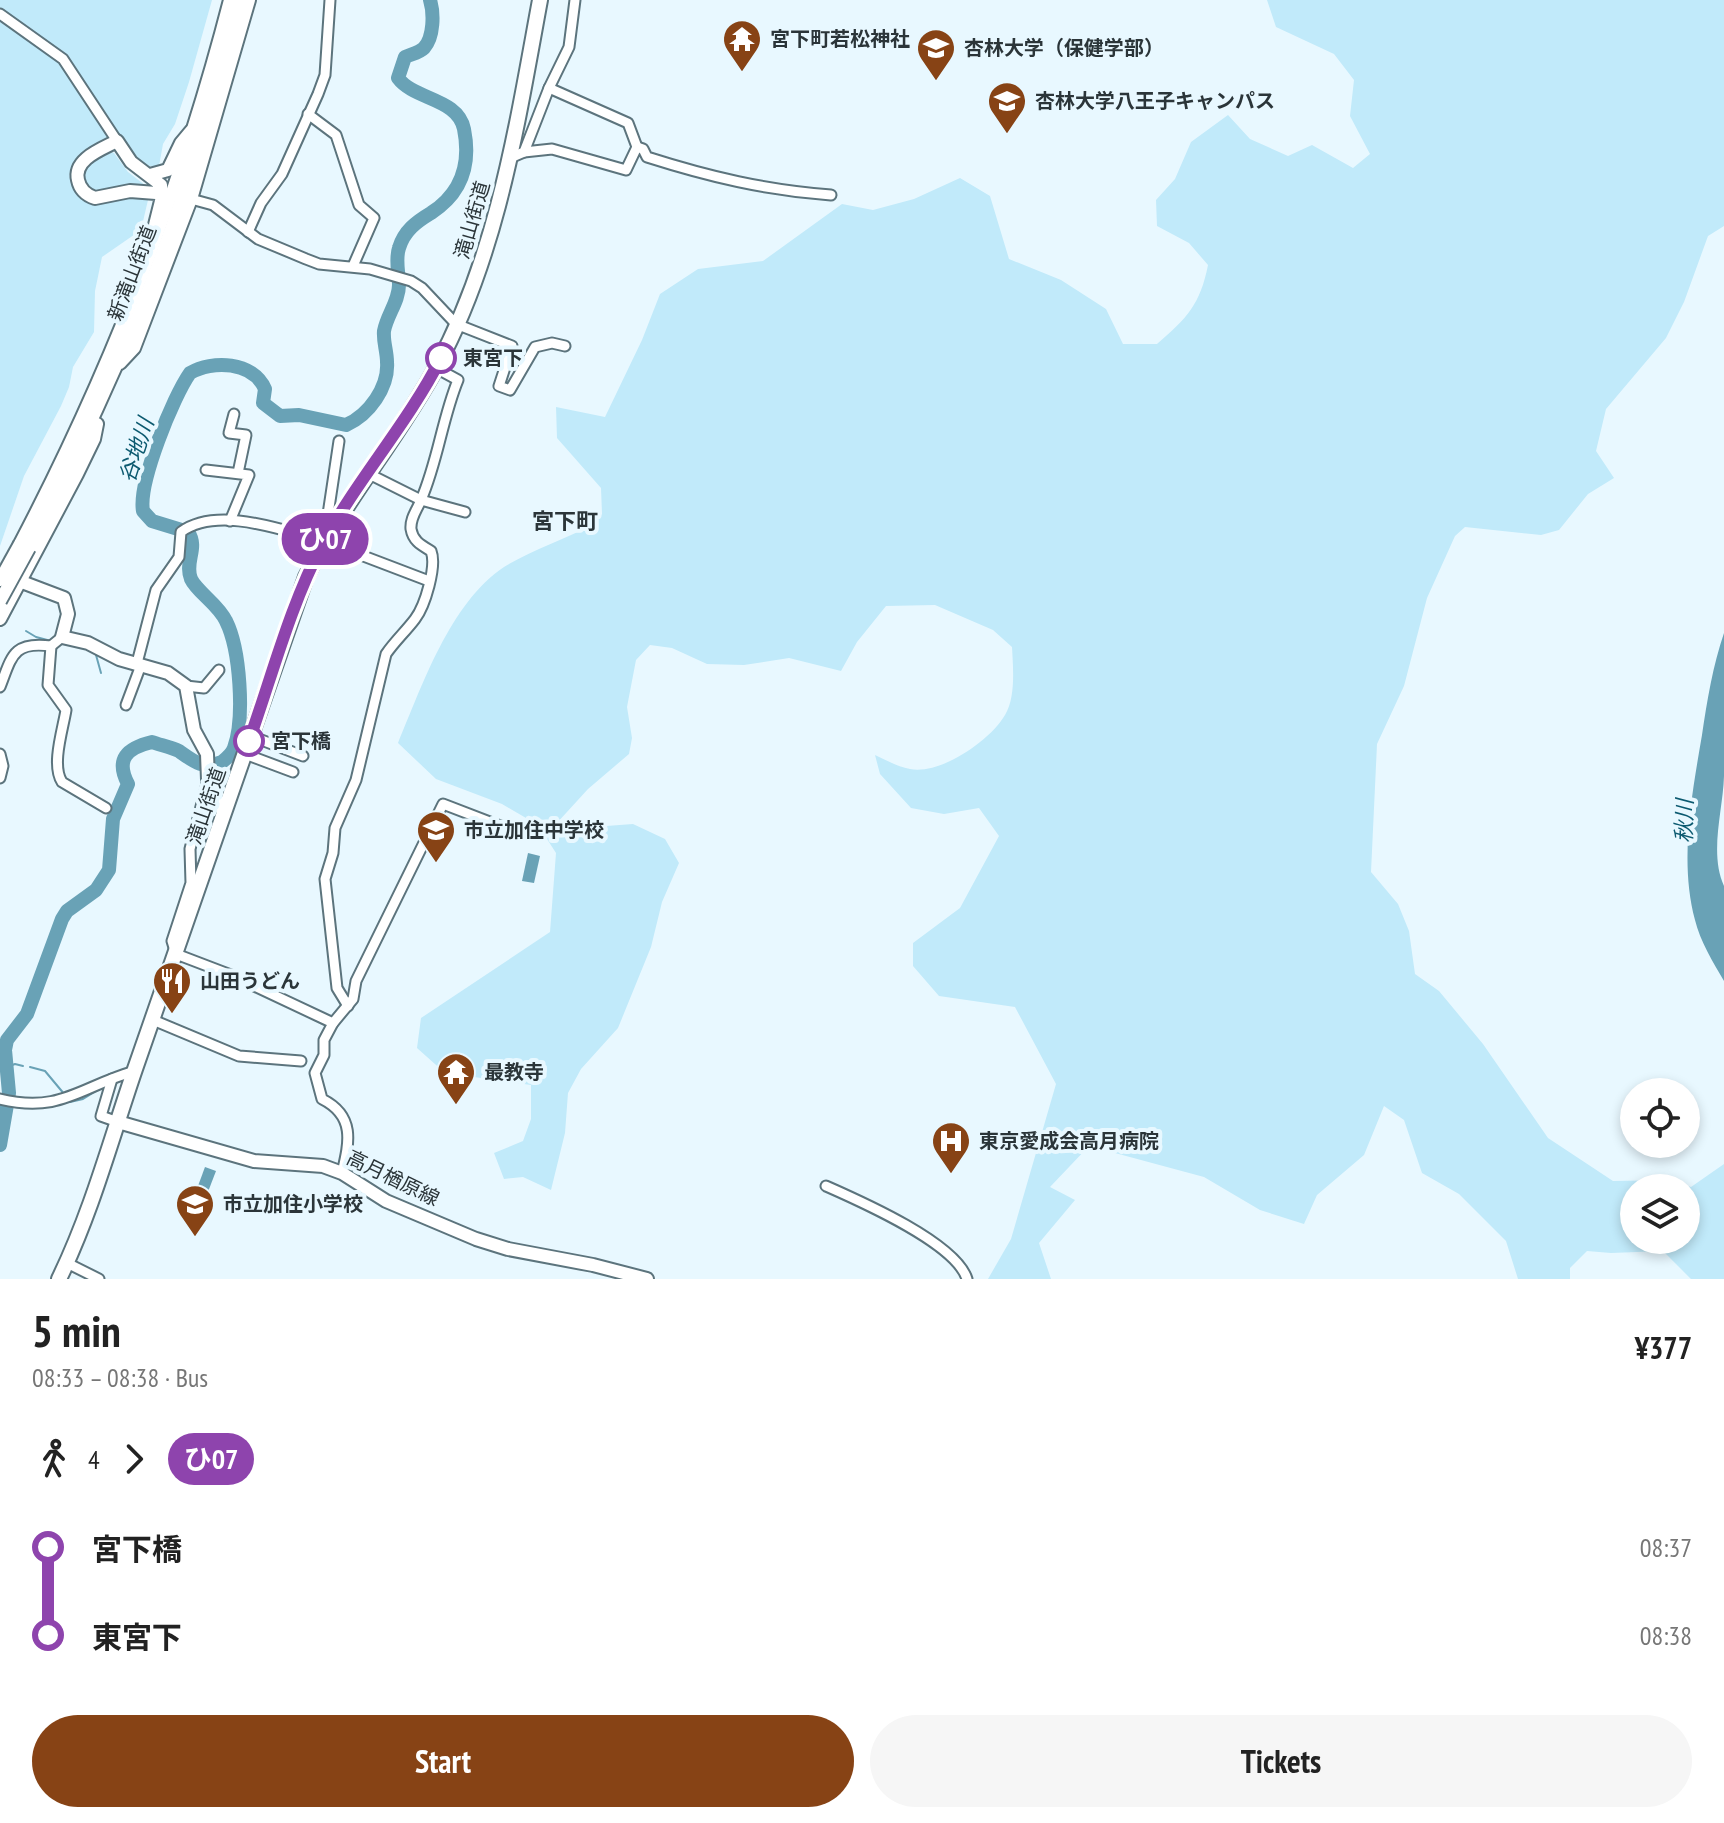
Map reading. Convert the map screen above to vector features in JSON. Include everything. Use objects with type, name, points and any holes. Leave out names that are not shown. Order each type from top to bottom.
[{"type":"highway","name":"滝山街道","points":[[59,1279],[118,1122],[306,577],[324,541],[436,368],[483,258],[517,155],[540,0]]},
{"type":"main road","name":"新滝山街道","points":[[25,546],[149,260],[195,127],[230,0]]},
{"type":"main road","name":"新滝山街道","points":[[25,546],[105,393],[156,269],[190,173],[240,0]]},
{"type":"main road","points":[[115,368],[134,348],[189,199],[249,0]]},
{"type":"main road","points":[[150,175],[168,170],[181,143],[195,127]]},
{"type":"main road","points":[[149,260],[161,185],[131,162],[117,141],[83,162],[77,176],[82,190],[95,198],[130,191],[156,193]]},
{"type":"main road","points":[[0,619],[94,439],[105,393]]},
{"type":"main road","points":[[25,546],[0,577],[20,581],[64,598],[68,614],[62,637],[88,643],[102,653],[168,673],[184,684],[194,730],[224,814]]},
{"type":"main road","points":[[0,601],[25,546]]},
{"type":"main road","name":"高月楢原線","points":[[118,1122],[254,1161],[323,1166],[342,1173],[386,1201],[476,1239],[508,1249],[647,1279]]},
{"type":"street","points":[[248,232],[261,203],[282,174],[325,75],[330,0]]},
{"type":"street","points":[[517,155],[569,47],[575,0]]},
{"type":"street","points":[[0,14],[63,59],[117,141]]},
{"type":"street","points":[[517,155],[552,149],[626,170],[637,147],[628,123],[549,88]]},
{"type":"street","points":[[308,114],[336,135],[359,205],[374,218],[353,266]]},
{"type":"street","points":[[637,147],[643,149],[647,157],[703,174],[779,191],[831,195]]},
{"type":"street","points":[[189,199],[213,205],[248,232],[319,264],[370,269],[404,278],[422,288],[456,324],[512,346],[499,386],[510,390],[535,347],[552,343],[565,346]]},
{"type":"street","points":[[348,1006],[337,988],[325,879],[333,853],[335,828],[356,780],[386,654],[416,618],[429,581],[434,557],[431,551],[416,542],[411,531],[411,519],[421,500],[446,410],[458,380],[436,368]]},
{"type":"street","points":[[234,414],[229,433],[246,435],[238,473]]},
{"type":"street","points":[[324,541],[339,441]]},
{"type":"street","points":[[206,470],[249,475],[230,521]]},
{"type":"street","points":[[369,474],[421,500],[465,512]]},
{"type":"street","points":[[126,705],[156,590],[179,557],[185,530],[200,522],[255,524],[324,541],[429,581]]},
{"type":"street","points":[[0,687],[12,656],[22,647],[51,646],[62,637]]},
{"type":"street","points":[[51,646],[48,685],[66,710],[60,736],[58,776],[62,782],[106,808]]},
{"type":"street","points":[[184,684],[204,688],[219,670]]},
{"type":"street","points":[[251,736],[303,756]]},
{"type":"street","points":[[0,754],[3,766],[0,778]]},
{"type":"street","points":[[245,754],[293,772]]},
{"type":"street","points":[[208,770],[190,849],[191,883],[172,941],[176,954],[231,975],[333,1023]]},
{"type":"street","points":[[342,1173],[350,1138],[336,1106],[322,1099],[315,1082],[315,1073],[324,1055],[324,1040],[333,1023],[353,999],[356,981],[443,804],[521,834]]},
{"type":"street","points":[[153,1020],[239,1056],[301,1061]]},
{"type":"street","points":[[1,1099],[53,1103],[135,1071]]},
{"type":"street","points":[[112,1079],[101,1116],[118,1122]]},
{"type":"street","points":[[826,1186],[892,1216],[957,1262],[967,1279]]},
{"type":"street","points":[[67,1263],[99,1279]]},
{"type":"shaded area","points":[[0,0],[212,0],[189,82],[175,124],[163,144],[159,166],[145,165],[139,161],[117,132],[86,151],[72,167],[70,176],[73,186],[82,197],[148,200],[141,230],[102,257],[95,291],[94,332],[73,367],[61,406],[24,476],[0,546]]},
{"type":"shaded area","points":[[1267,0],[1724,0],[1724,226],[1708,236],[1684,302],[1666,338],[1606,409],[1596,451],[1614,478],[1588,494],[1559,530],[1541,535],[1465,527],[1455,536],[1427,598],[1404,686],[1377,744],[1371,872],[1398,904],[1409,931],[1415,974],[1439,991],[1483,1044],[1548,1138],[1613,1181],[1620,1181],[1620,1253],[1587,1251],[1570,1268],[1570,1279],[1518,1279],[1506,1241],[1459,1194],[1422,1173],[1404,1120],[1384,1106],[1364,1155],[1317,1195],[1304,1224],[1260,1210],[1204,1177],[1089,1146],[1050,1187],[1075,1200],[1039,1243],[1051,1279],[988,1279],[1011,1239],[1056,1084],[1015,1007],[939,996],[913,966],[913,943],[960,908],[999,836],[979,808],[944,814],[911,808],[880,774],[875,755],[910,769],[922,769],[935,767],[963,754],[988,735],[1005,715],[1013,682],[1012,647],[993,630],[935,605],[886,606],[857,642],[841,671],[789,658],[744,665],[707,664],[672,648],[650,645],[636,660],[627,707],[632,738],[629,754],[588,789],[556,824],[559,835],[593,827],[633,824],[665,839],[679,863],[662,902],[651,947],[618,1028],[581,1069],[568,1093],[565,1133],[551,1190],[523,1177],[504,1179],[494,1153],[523,1141],[531,1119],[531,1085],[445,1073],[417,1048],[421,1018],[550,932],[556,853],[538,825],[502,804],[436,779],[398,743],[440,647],[468,602],[504,567],[592,525],[602,514],[601,488],[557,438],[556,407],[605,417],[660,294],[698,269],[763,261],[842,204],[873,210],[914,199],[960,178],[990,196],[1009,259],[1061,280],[1106,309],[1123,344],[1157,344],[1191,310],[1201,291],[1208,265],[1189,243],[1157,226],[1156,200],[1175,179],[1191,142],[1228,115],[1250,139],[1288,156],[1312,145],[1353,168],[1370,154],[1350,116],[1354,80],[1334,54],[1276,27]]},
{"type":"shaded area","points":[[107,151],[114,153],[128,172],[150,189],[96,194],[85,187],[84,174],[88,165]]},
{"type":"shaded area","points":[[1724,633],[1724,776],[1717,846],[1724,886],[1724,981],[1703,944],[1695,920],[1690,898],[1688,851],[1691,804],[1706,709]]},
{"type":"shaded area","points":[[528,853],[540,856],[534,883],[522,881]]},
{"type":"shaded area","points":[[1724,1164],[1724,1279],[1691,1279],[1666,1254],[1700,1254],[1700,1181]]},
{"type":"shaded area","points":[[205,1167],[216,1171],[206,1197],[195,1194]]},
{"type":"waterway","name":"谷地川","points":[[0,1145],[9,1093],[7,1040],[27,1014],[62,919],[67,911],[96,890],[109,870],[113,819],[128,784],[123,761],[130,751],[152,742],[179,751],[199,763],[215,764],[231,754],[237,735],[240,702],[238,666],[226,621],[191,579],[192,544],[188,532],[152,521],[143,511],[146,481],[158,440],[190,373],[209,366],[231,366],[251,373],[265,389],[263,403],[280,416],[299,415],[346,425],[376,399],[387,371],[384,331],[398,291],[397,257],[401,242],[411,228],[450,196],[465,166],[466,142],[460,119],[445,105],[414,91],[398,78],[405,57],[422,50],[430,38],[430,0]]},
{"type":"waterway","points":[[26,631],[51,641]]},
{"type":"waterway","points":[[96,655],[101,673]]},
{"type":"waterway","points":[[7,1067],[15,1064],[23,1066]]},
{"type":"waterway","points":[[30,1067],[45,1071],[65,1095]]},
{"type":"waterway","points":[[70,1102],[83,1099],[101,1088]]},
{"type":"bus line","name":"ひ07","points":[[249,741],[306,577],[324,541],[405,419],[441,358]]},
{"type":"place","name":"宮下町若松神社","points":[[742,73]]},
{"type":"place","name":"杏林大学（保健学部）","points":[[936,82]]},
{"type":"place","name":"杏林大学八王子キャンパス","points":[[1007,135]]},
{"type":"place","name":"東宮下","points":[[441,358]]},
{"type":"place","name":"宮下橋","points":[[249,741]]},
{"type":"place","name":"市立加住中学校","points":[[436,864]]},
{"type":"place","name":"山田うどん","points":[[172,1015]]},
{"type":"place","name":"最教寺","points":[[456,1106]]},
{"type":"place","name":"東京愛成会高月病院","points":[[951,1175]]},
{"type":"place","name":"市立加住小学校","points":[[195,1238]]},
{"type":"district","name":"宮下町","points":[[565,521]]},
{"type":"water label","name":"秋川","points":[[1684,821]]}]
